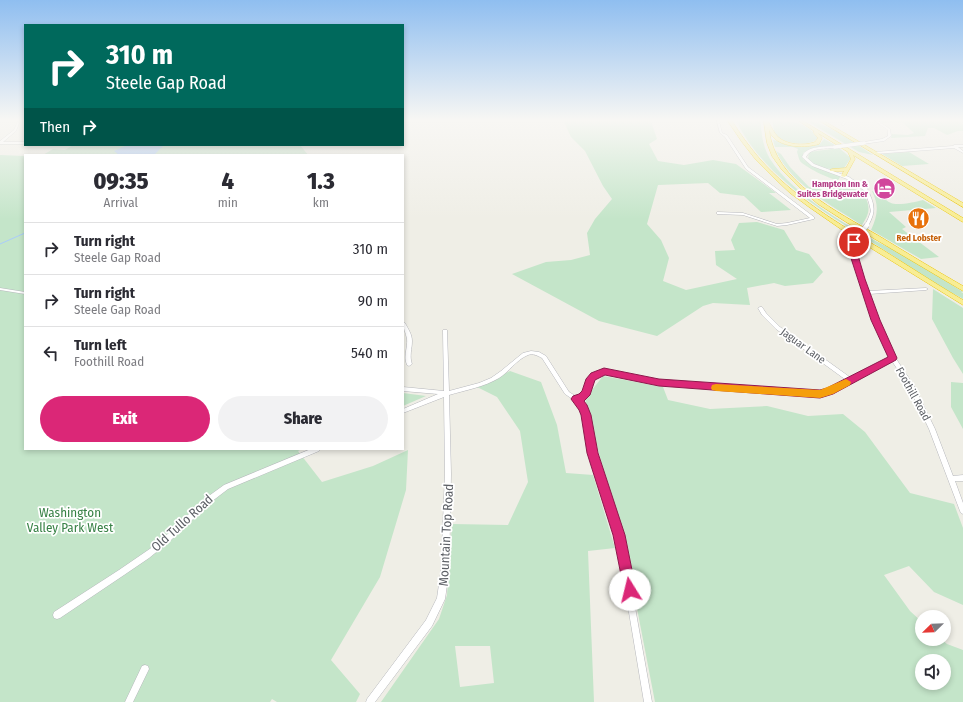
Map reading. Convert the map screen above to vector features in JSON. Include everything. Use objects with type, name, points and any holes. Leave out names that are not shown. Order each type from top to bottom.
[{"type":"highway","points":[[752,154],[768,172],[794,194],[836,223],[963,303]]},
{"type":"highway","points":[[773,154],[784,170],[805,190],[844,217],[963,289]]},
{"type":"highway","points":[[832,170],[845,173],[852,163],[853,157],[851,154]]},
{"type":"highway","points":[[854,154],[963,220]]},
{"type":"highway","points":[[857,154],[864,158],[864,160]]},
{"type":"highway","points":[[876,154],[963,205]]},
{"type":"highway","points":[[852,163],[861,162],[875,166]]},
{"type":"street","points":[[718,213],[744,214],[777,225],[813,218],[745,166],[737,154]]},
{"type":"street","points":[[805,154],[804,157],[810,163],[832,170]]},
{"type":"street","name":"Foothill Road","points":[[810,163],[816,167],[845,173],[866,190],[870,196],[873,207],[872,216],[854,242],[853,252],[878,326],[893,358],[912,388],[930,425],[963,511]]},
{"type":"street","points":[[0,288],[24,293]]},
{"type":"street","points":[[866,293],[926,289]]},
{"type":"street","name":"Jaguar Lane","points":[[760,308],[778,328],[850,380]]},
{"type":"street","points":[[404,326],[410,338],[407,360],[409,364]]},
{"type":"street","name":"Mountain Top Road","points":[[370,702],[429,623],[441,599],[445,572],[447,508],[447,393],[445,331]]},
{"type":"street","points":[[404,411],[447,393],[498,376],[519,357],[526,354],[536,353],[544,357],[567,392],[584,408],[593,453],[619,535],[648,702]]},
{"type":"street","points":[[576,399],[583,397],[587,393],[591,379],[594,375],[604,371],[659,383],[812,394],[826,393],[893,358]]},
{"type":"street","points":[[404,389],[447,393]]},
{"type":"street","name":"Old Tullo Road","points":[[57,615],[127,570],[159,546],[214,494],[226,487],[315,450]]},
{"type":"street","points":[[951,479],[963,478]]},
{"type":"street","points":[[130,700],[145,669]]},
{"type":"green space","points":[[45,154],[307,154],[307,154]]},
{"type":"green space","points":[[586,154],[654,154],[658,161],[684,165],[713,160],[736,164],[776,193],[769,193],[791,210],[761,212],[744,196],[720,193],[708,183],[658,185],[647,224],[661,240],[669,258],[663,281],[686,290],[737,279],[716,265],[715,251],[735,250],[731,240],[739,223],[757,222],[784,230],[796,250],[809,254],[823,272],[813,283],[785,286],[774,283],[747,288],[750,305],[713,303],[703,306],[657,336],[599,321],[512,274],[546,262],[571,260],[590,255],[587,233],[595,219],[612,199],[603,186]]},
{"type":"green space","points":[[758,154],[768,154],[780,172],[793,186],[825,211],[928,269],[963,292],[961,292],[963,293],[963,299],[944,289],[825,212],[791,187]]},
{"type":"green space","points":[[778,154],[781,154],[790,167],[809,187],[828,191],[839,186],[848,189],[863,190],[867,200],[868,212],[862,225],[814,194],[792,174]]},
{"type":"green space","points":[[798,154],[803,154],[803,159],[813,166],[841,176],[838,180],[834,179],[811,169],[800,161]]},
{"type":"green space","points":[[809,154],[846,154],[851,158],[844,168],[840,169],[820,167],[808,159]]},
{"type":"green space","points":[[882,154],[912,154],[929,164],[902,166]]},
{"type":"green space","name":"Washington Valley Park West","points":[[0,155],[24,156],[24,450],[300,450],[298,451],[322,482],[373,466],[408,450],[406,490],[380,577],[331,660],[360,694],[356,702],[277,702],[272,699],[270,702],[0,702]]},
{"type":"green space","points":[[872,191],[888,202],[894,204],[923,200],[936,208],[889,212],[906,227],[902,229],[939,257],[921,259],[871,230],[877,210],[876,201]]},
{"type":"green space","points":[[933,289],[963,308],[963,374],[932,319]]},
{"type":"green space","points":[[510,371],[541,382],[557,425],[566,473],[593,475],[615,548],[588,551],[594,702],[381,702],[439,619],[447,595],[452,524],[508,525],[528,482],[520,431],[497,397],[477,387]],"holes":[[[455,646],[490,646],[494,683],[460,687]]]},
{"type":"green space","points":[[603,376],[663,387],[668,400],[710,409],[767,406],[808,416],[843,414],[865,432],[910,493],[954,504],[963,528],[963,605],[934,592],[909,566],[884,575],[915,616],[915,646],[951,646],[963,650],[963,702],[655,702],[625,546],[607,485],[585,399]]},
{"type":"green space","points":[[951,382],[963,383],[963,429],[951,407]]},
{"type":"green space","points":[[404,393],[426,396],[404,406]]},
{"type":"waterway","points":[[0,244],[24,233]]},
{"type":"slow traffic","points":[[716,388],[820,394],[826,393],[846,382]]},
{"type":"place","name":"Hampton Inn & Suites Bridgewater","points":[[884,189]]},
{"type":"place","name":"Red Lobster","points":[[919,219]]},
{"type":"route","points":[[630,590],[619,535],[597,468],[589,437],[586,415],[584,408],[576,399],[583,397],[587,393],[591,379],[594,375],[604,371],[659,383],[820,394],[826,393],[893,358],[875,320],[861,279],[853,252],[854,242]]}]
